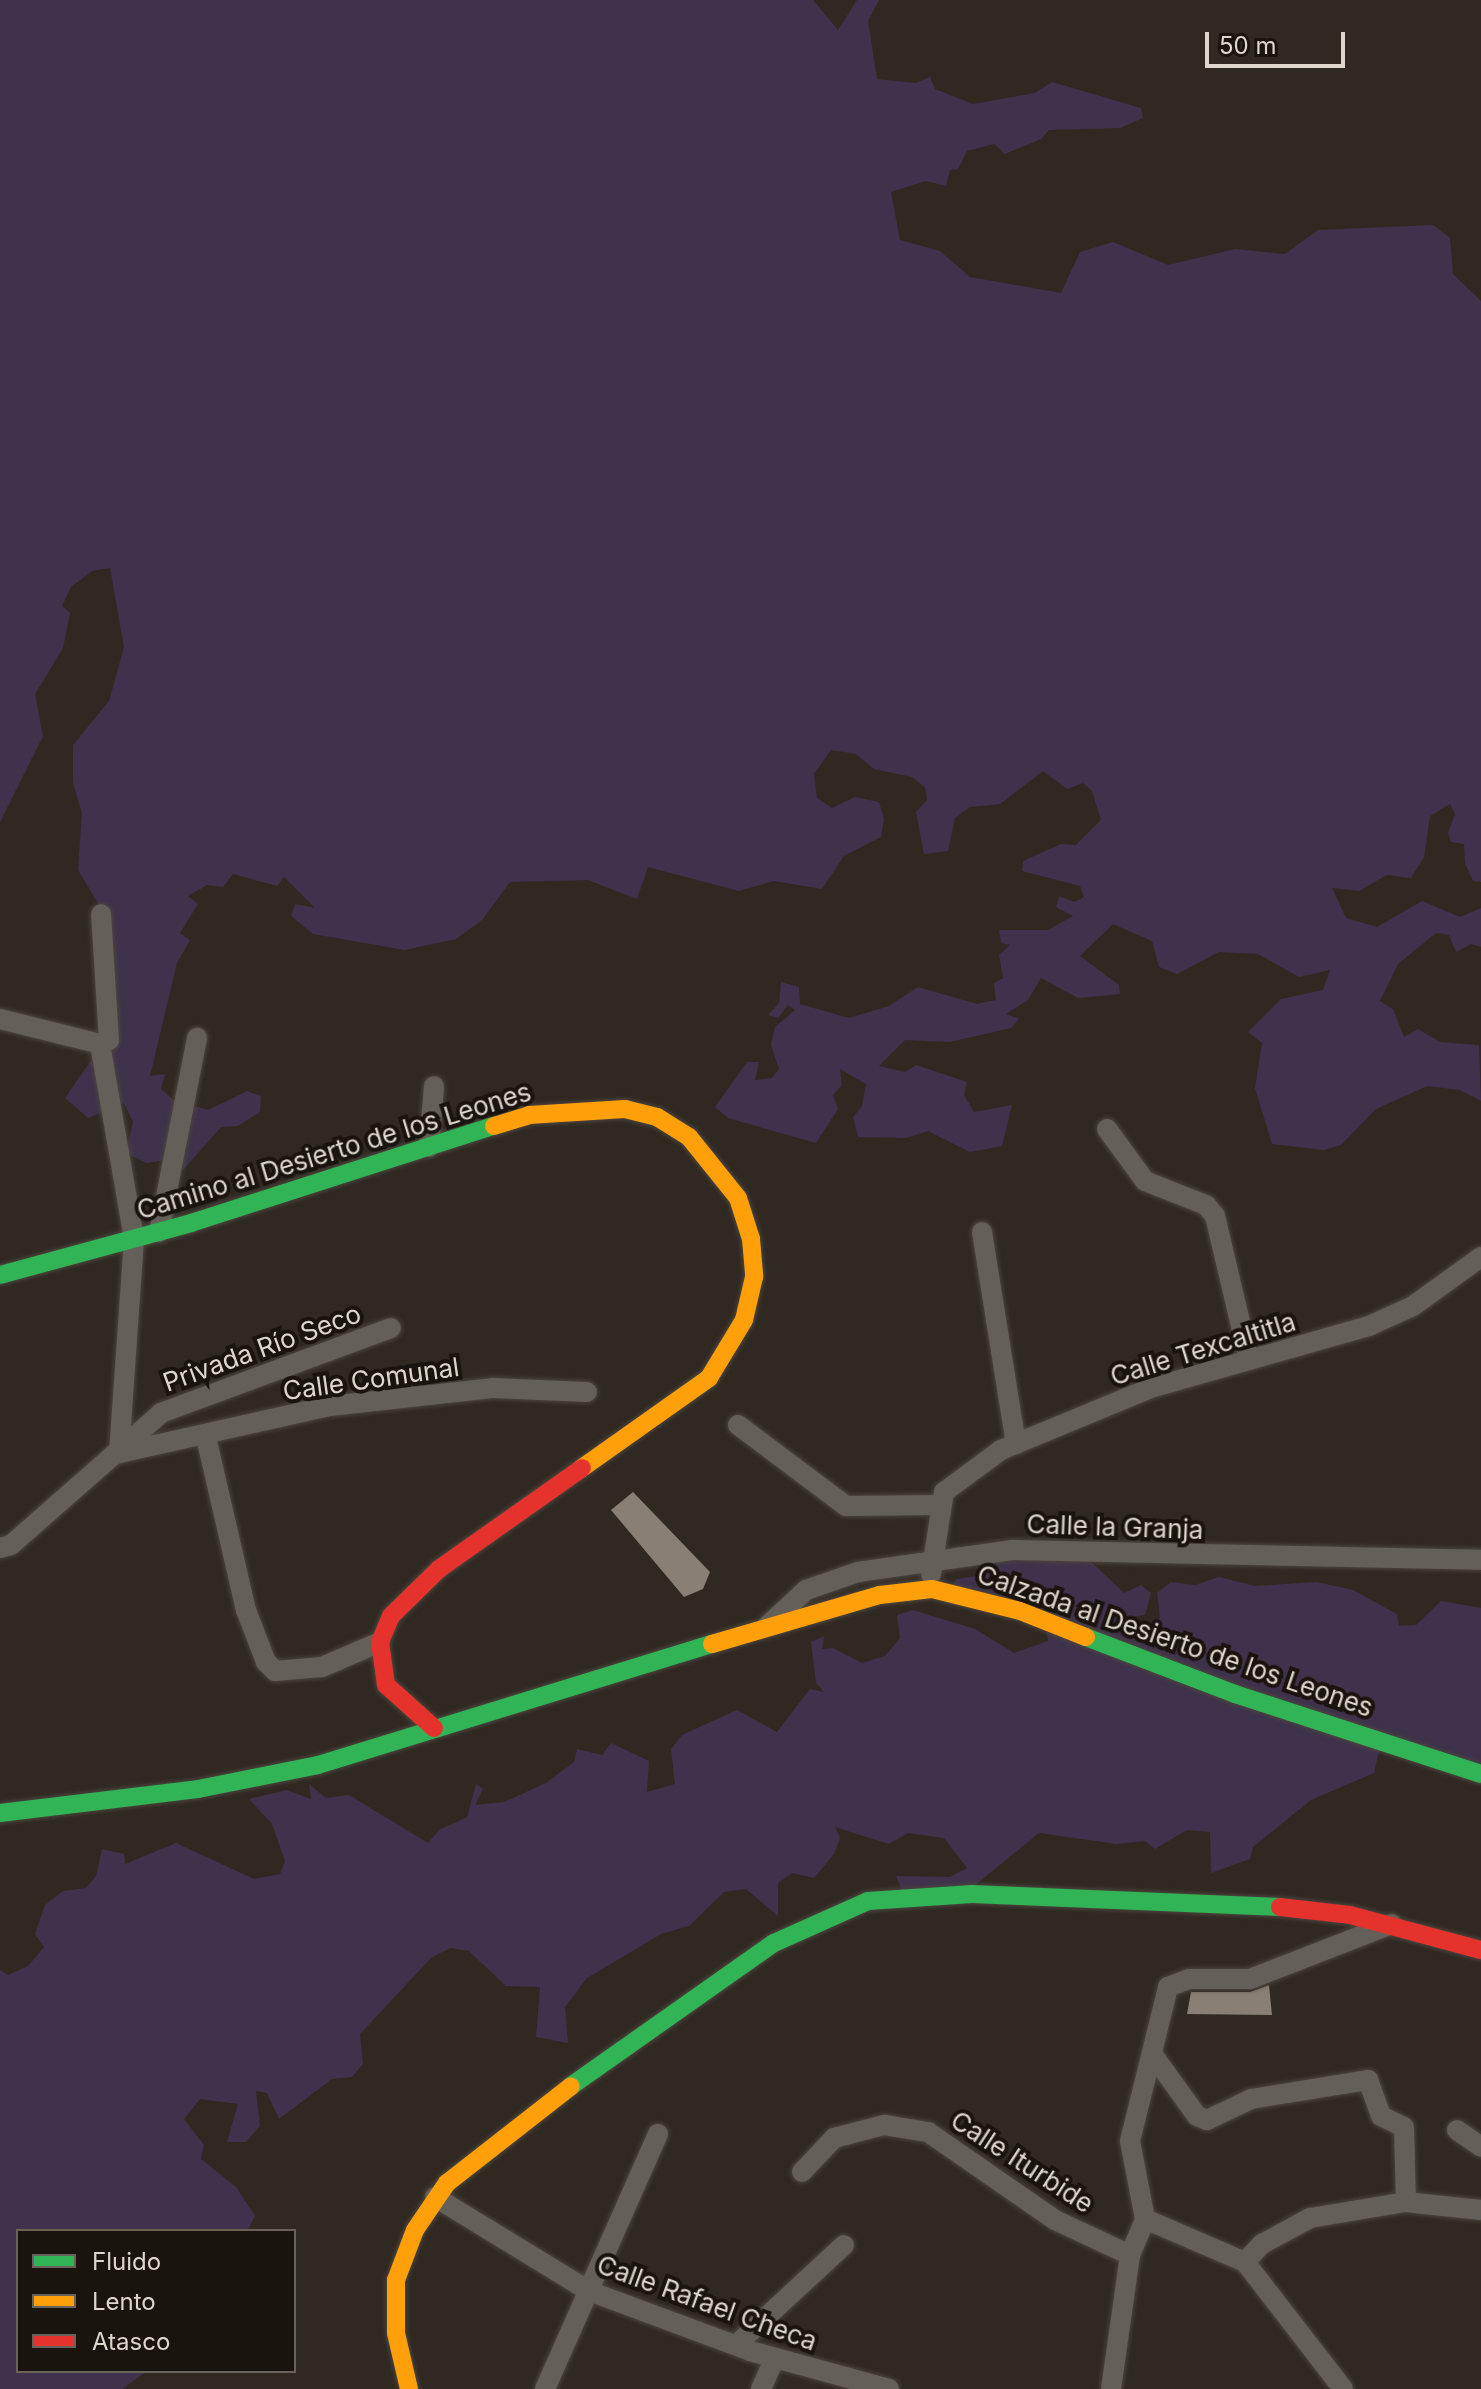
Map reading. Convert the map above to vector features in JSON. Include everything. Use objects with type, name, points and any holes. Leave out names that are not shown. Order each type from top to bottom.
[{"type":"street","points":[[101,914],[99,937],[105,1042],[134,1239],[119,1453]]},
{"type":"street","points":[[0,1019],[105,1042]]},
{"type":"street","points":[[159,1232],[197,1038]]},
{"type":"street","points":[[429,1147],[434,1086]]},
{"type":"street","name":"Camino al Desierto de los Leones","points":[[0,1275],[159,1232],[555,1111],[594,1106],[657,1117],[689,1137],[738,1198],[751,1239],[754,1277],[744,1320],[709,1378],[439,1569],[397,1608],[380,1642]]},
{"type":"street","points":[[1107,1129],[1145,1181],[1206,1205],[1215,1216],[1249,1360]]},
{"type":"street","points":[[982,1232],[1016,1444]]},
{"type":"street","name":"Calle Texcaltitla","points":[[938,1505],[944,1492],[1016,1444],[1151,1388],[1369,1326],[1413,1306],[1481,1257]]},
{"type":"street","name":"Privada Río Seco","points":[[119,1453],[161,1413],[391,1328]]},
{"type":"street","name":"Calle Comunal","points":[[0,1548],[119,1453],[206,1437],[330,1406],[492,1388],[587,1392]]},
{"type":"street","points":[[738,1425],[846,1506],[938,1505],[931,1561],[932,1589]]},
{"type":"street","points":[[206,1437],[246,1610],[266,1662],[275,1671],[322,1667],[380,1642],[381,1670],[393,1697],[434,1728]]},
{"type":"street","name":"Calle la Granja","points":[[766,1627],[806,1590],[858,1572],[1012,1550],[1481,1560]]},
{"type":"street","name":"Calzada al Desierto de los Leones","points":[[0,1813],[198,1789],[318,1765],[434,1728],[474,1722],[766,1627],[880,1595],[932,1589],[1020,1611],[1235,1694],[1481,1774]]},
{"type":"street","points":[[409,2389],[400,2364],[393,2296],[402,2261],[435,2197],[498,2137],[774,1943],[822,1917],[868,1901],[972,1894],[1246,1903],[1392,1924],[1481,1950]]},
{"type":"street","points":[[1111,2389],[1130,2255],[1145,2219],[1130,2141],[1153,2055],[1163,1998],[1175,1981],[1250,1979],[1392,1924]]},
{"type":"street","points":[[1153,2055],[1202,2119],[1251,2099],[1359,2077],[1372,2083],[1381,2116],[1404,2127],[1406,2202]]},
{"type":"street","name":"Calle Iturbide","points":[[802,2172],[834,2138],[884,2125],[928,2132],[1055,2220],[1130,2255]]},
{"type":"street","points":[[1457,2130],[1481,2147]]},
{"type":"street","points":[[545,2389],[658,2134]]},
{"type":"street","name":"Calle Rafael Checa","points":[[435,2197],[589,2291],[775,2358],[889,2389]]},
{"type":"street","points":[[1245,2262],[1262,2244],[1310,2218],[1406,2202],[1481,2210]]},
{"type":"street","points":[[1145,2219],[1245,2262],[1343,2389]]},
{"type":"street","points":[[736,2345],[844,2245]]},
{"type":"street","points":[[761,2389],[775,2358]]},
{"type":"shaded area","points":[[0,0],[813,0],[838,30],[857,0],[879,0],[868,21],[877,79],[916,83],[930,77],[935,89],[973,104],[1035,93],[1052,82],[1141,108],[1143,118],[1120,128],[1049,130],[1041,139],[1005,154],[994,144],[967,151],[958,169],[950,170],[946,186],[926,181],[891,192],[900,240],[940,251],[970,277],[1061,293],[1080,252],[1113,242],[1168,265],[1235,249],[1285,254],[1318,230],[1433,225],[1450,238],[1453,274],[1481,301],[1481,882],[1473,881],[1465,863],[1464,844],[1451,842],[1448,833],[1455,814],[1450,804],[1430,816],[1424,857],[1411,878],[1387,875],[1359,891],[1332,888],[1346,918],[1377,927],[1422,901],[1460,917],[1481,908],[1481,947],[1471,944],[1456,952],[1449,935],[1436,933],[1398,964],[1380,1001],[1393,1009],[1404,1037],[1418,1029],[1440,1042],[1479,1045],[1481,1101],[1460,1090],[1427,1086],[1376,1109],[1341,1145],[1324,1150],[1272,1144],[1255,1088],[1262,1043],[1248,1032],[1281,999],[1323,990],[1330,970],[1299,977],[1258,954],[1219,952],[1177,974],[1159,967],[1152,941],[1113,924],[1080,956],[1119,985],[1120,994],[1078,998],[1041,978],[1028,1000],[1006,1014],[1019,1019],[1011,1028],[950,1042],[905,1040],[879,1066],[905,1072],[916,1065],[967,1082],[964,1095],[974,1112],[1012,1105],[1002,1146],[970,1152],[928,1131],[906,1138],[858,1137],[853,1117],[862,1106],[866,1084],[840,1069],[842,1085],[833,1095],[838,1109],[816,1143],[728,1118],[715,1107],[747,1062],[759,1062],[755,1080],[772,1078],[779,1069],[771,1045],[775,1027],[795,1010],[788,1005],[778,1018],[768,1015],[779,1003],[781,982],[799,987],[800,1004],[849,1018],[889,1006],[918,987],[977,1004],[996,1000],[994,983],[1003,978],[999,955],[1010,945],[1001,943],[999,930],[1048,930],[1073,916],[1056,907],[1059,896],[1074,902],[1084,897],[1080,886],[1022,871],[1023,861],[1061,844],[1076,845],[1101,820],[1092,791],[1083,783],[1067,789],[1043,771],[1000,804],[970,807],[955,818],[948,851],[924,854],[916,812],[927,800],[925,787],[912,777],[874,769],[856,754],[831,750],[814,774],[817,798],[832,808],[855,797],[879,802],[884,819],[881,837],[844,856],[822,889],[774,881],[739,891],[648,867],[637,899],[588,880],[510,882],[482,920],[456,939],[405,950],[313,934],[291,916],[295,904],[315,908],[284,877],[277,886],[233,874],[223,887],[207,885],[188,896],[198,904],[180,933],[190,940],[177,963],[150,1076],[165,1074],[161,1089],[172,1099],[208,1110],[247,1091],[261,1096],[260,1112],[238,1126],[221,1127],[182,1171],[167,1160],[146,1163],[126,1153],[133,1122],[124,1103],[88,1118],[65,1098],[114,1027],[102,972],[94,966],[107,918],[78,870],[82,813],[73,783],[73,745],[109,701],[124,647],[110,568],[92,571],[71,587],[62,606],[70,613],[63,648],[35,694],[43,736],[0,822]]},
{"type":"shaded area","points":[[1050,1545],[1082,1553],[1124,1593],[1141,1585],[1151,1593],[1145,1615],[1128,1617],[1134,1632],[1160,1618],[1157,1593],[1171,1582],[1195,1585],[1219,1577],[1255,1586],[1317,1582],[1353,1590],[1397,1614],[1399,1626],[1416,1625],[1441,1601],[1481,1608],[1481,1767],[1379,1751],[1374,1773],[1311,1800],[1253,1847],[1250,1859],[1211,1873],[1210,1832],[1187,1830],[1155,1849],[1145,1841],[1116,1844],[1039,1833],[974,1886],[902,1891],[896,1876],[950,1877],[967,1868],[944,1838],[908,1833],[889,1844],[835,1827],[840,1838],[834,1854],[814,1878],[792,1873],[778,1883],[778,1916],[746,1889],[724,1892],[689,1926],[661,1934],[587,1978],[565,2007],[568,2043],[536,2037],[540,1987],[506,1986],[469,1951],[451,1948],[432,1957],[360,2034],[363,2064],[352,2077],[332,2079],[279,2119],[267,2093],[256,2091],[260,2126],[246,2142],[227,2142],[238,2104],[200,2099],[184,2119],[204,2145],[201,2159],[236,2187],[255,2216],[248,2229],[16,2229],[16,2373],[144,2373],[122,2389],[0,2389],[0,1970],[8,1975],[28,1966],[44,1947],[35,1934],[45,1905],[63,1891],[86,1888],[96,1876],[102,1849],[124,1854],[125,1864],[176,1843],[254,1879],[280,1874],[285,1861],[272,1824],[249,1799],[287,1790],[311,1799],[309,1784],[326,1798],[349,1795],[428,1843],[439,1830],[467,1817],[476,1784],[483,1789],[475,1805],[504,1802],[546,1783],[574,1762],[577,1749],[602,1755],[611,1743],[649,1761],[647,1792],[675,1784],[671,1749],[682,1735],[737,1710],[777,1732],[810,1689],[824,1692],[816,1683],[811,1642],[824,1636],[822,1649],[833,1648],[862,1663],[885,1656],[900,1638],[897,1615],[913,1610],[975,1629],[1014,1653],[1048,1641],[1043,1608],[945,1598],[956,1579],[977,1576],[994,1562],[1017,1560]]},
{"type":"building","points":[[633,1492],[710,1572],[703,1589],[684,1597],[611,1510]]},
{"type":"building","points":[[1269,1985],[1272,2015],[1187,2014],[1191,1992],[1250,1992]]},
{"type":"traffic: fast","points":[[0,1275],[191,1223],[494,1126]]},
{"type":"traffic: fast","points":[[1086,1637],[1235,1694],[1481,1774]]},
{"type":"traffic: fast","points":[[0,1813],[198,1789],[318,1765],[712,1644]]},
{"type":"traffic: fast","points":[[571,2086],[774,1943],[868,1901],[972,1894],[1280,1907]]},
{"type":"traffic: slow","points":[[494,1126],[529,1115],[625,1109],[657,1117],[689,1137],[738,1198],[751,1239],[754,1277],[744,1320],[709,1378],[582,1468]]},
{"type":"traffic: slow","points":[[712,1644],[880,1595],[932,1589],[1020,1611],[1086,1637]]},
{"type":"traffic: slow","points":[[409,2389],[396,2333],[396,2280],[415,2230],[447,2183],[571,2086]]},
{"type":"traffic: jam","points":[[434,1728],[386,1685],[380,1642],[391,1616],[439,1569],[582,1468]]},
{"type":"traffic: jam","points":[[1280,1907],[1350,1915],[1481,1950]]}]
